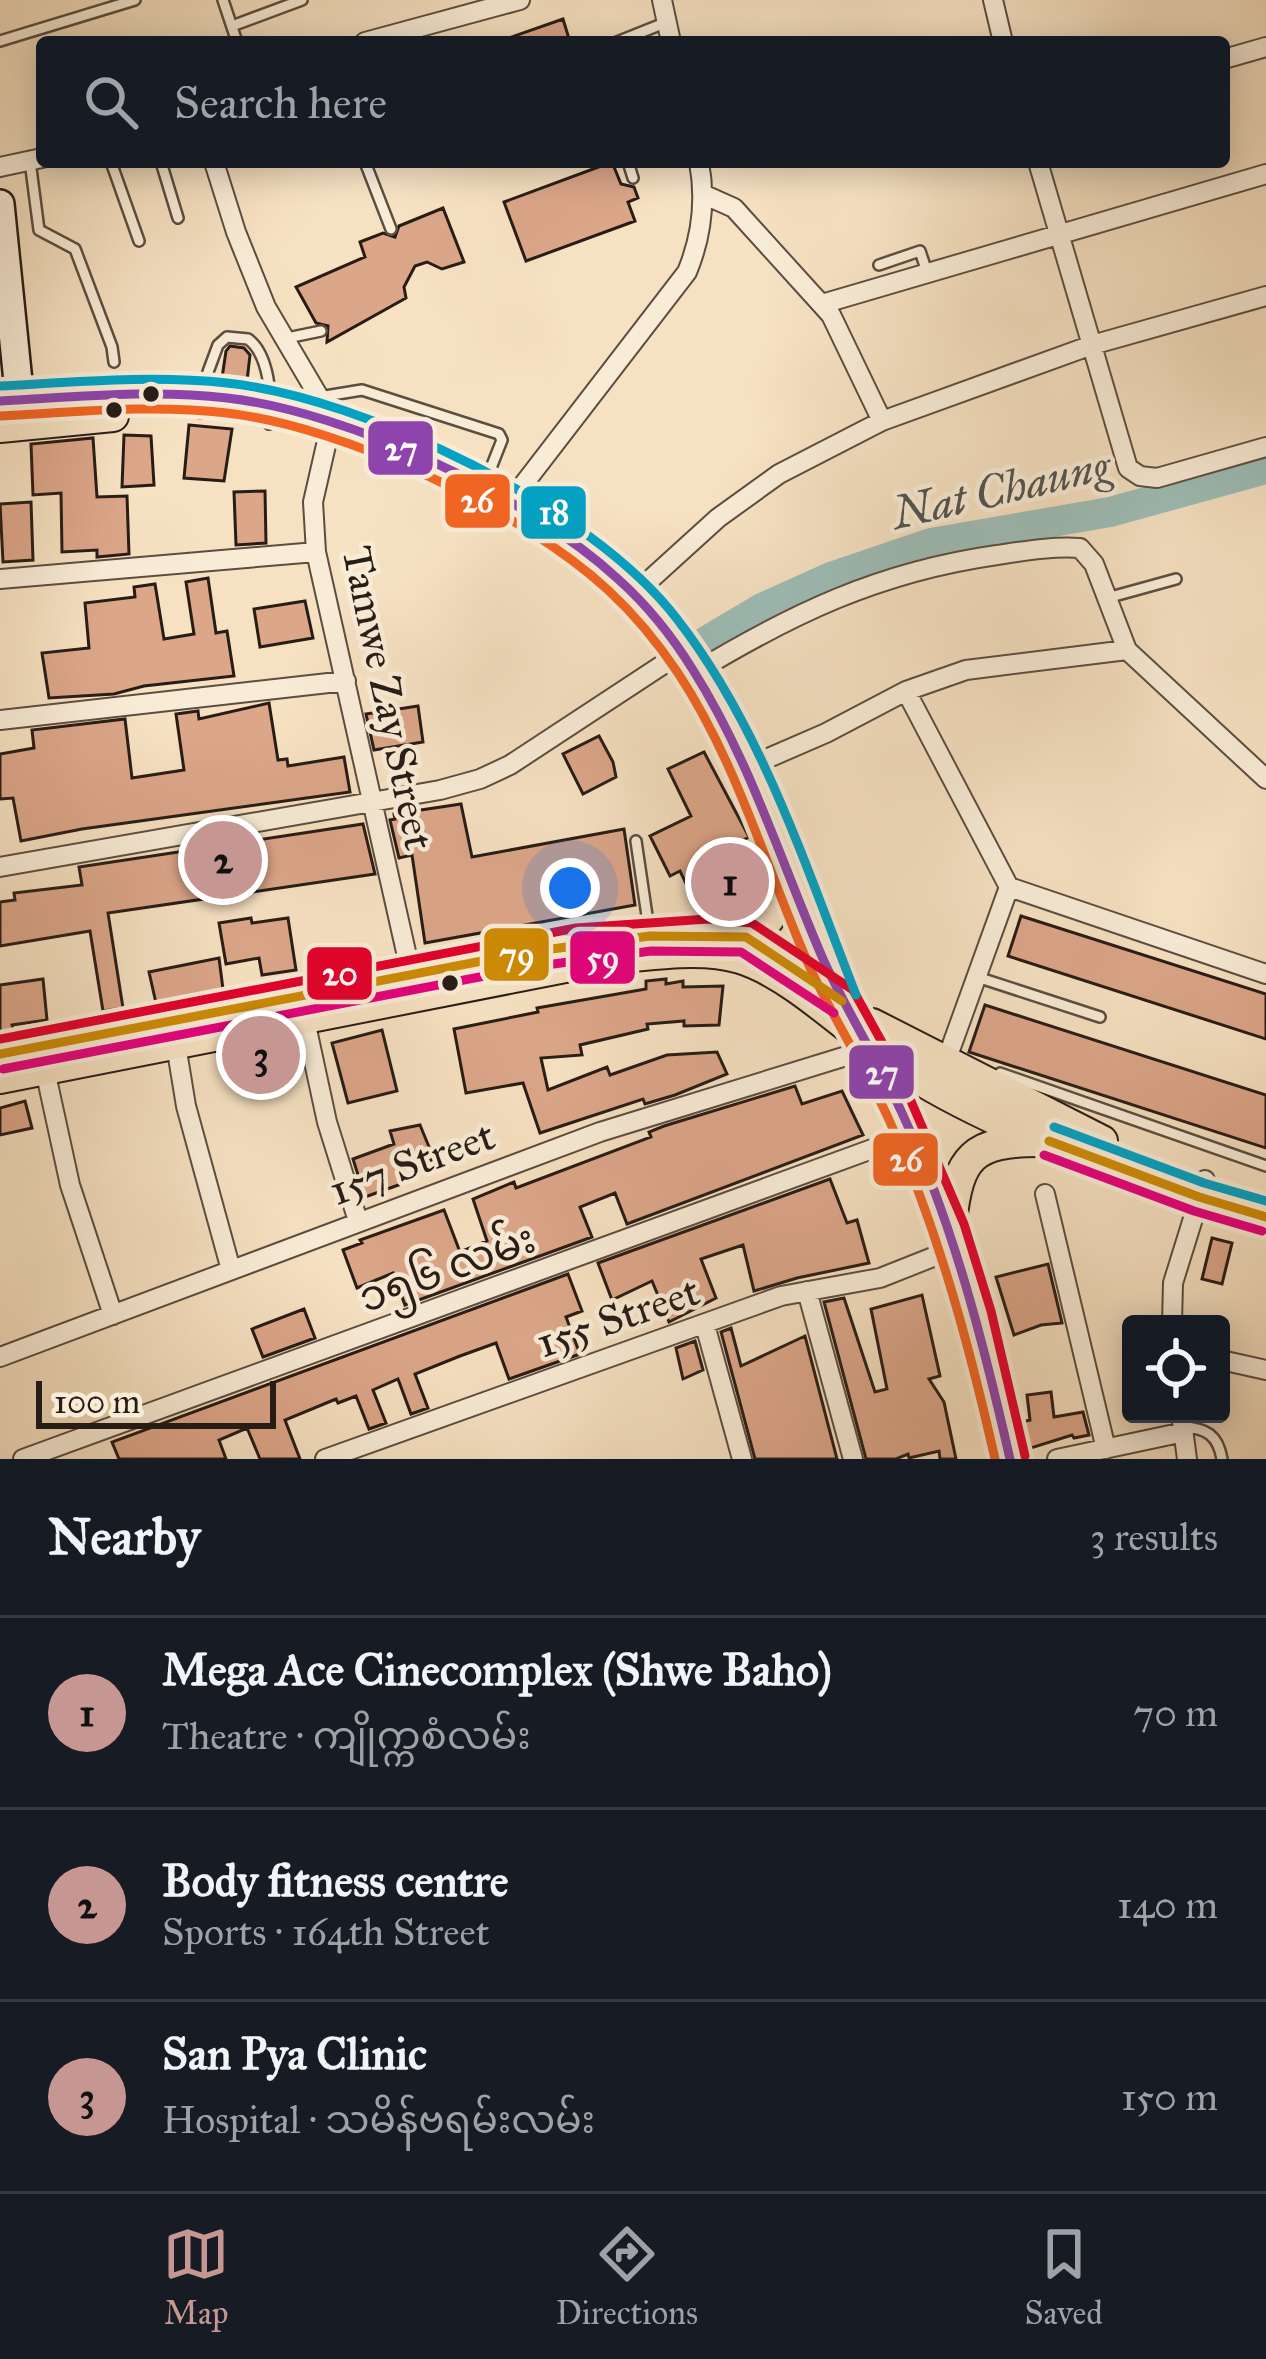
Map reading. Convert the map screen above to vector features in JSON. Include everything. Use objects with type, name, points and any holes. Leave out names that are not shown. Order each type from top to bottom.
[{"type":"main road","points":[[11,414],[201,405],[326,418],[412,452],[590,551],[684,665],[738,771],[832,1002]]},
{"type":"main road","points":[[738,771],[781,892],[832,1002],[902,1112],[944,1242],[989,1459]]},
{"type":"main road","points":[[746,938],[774,914],[781,892]]},
{"type":"main road","points":[[0,1054],[303,1008],[579,943],[650,936],[746,938],[832,1002]]},
{"type":"main road","points":[[425,979],[611,958],[713,953],[761,967],[885,1034],[1092,1123],[1202,1189],[1266,1198]]},
{"type":"main road","points":[[0,1078],[176,1045],[303,1008]]},
{"type":"main road","points":[[862,1048],[1049,1141],[1202,1189],[1266,1216]]},
{"type":"main road","points":[[862,1048],[894,1141],[976,1313],[1010,1459]]},
{"type":"main road","points":[[944,1242],[958,1176],[968,1159],[985,1147],[1009,1141],[1049,1141]]},
{"type":"street","points":[[387,36],[520,0]]},
{"type":"street","points":[[662,0],[670,36]]},
{"type":"street","points":[[993,0],[1002,36]]},
{"type":"street","points":[[1230,57],[1266,47]]},
{"type":"street","points":[[0,167],[36,159]]},
{"type":"street","points":[[216,168],[266,307],[326,418]]},
{"type":"street","points":[[493,500],[677,289],[696,251],[705,195],[700,168]]},
{"type":"street","points":[[1041,168],[1128,468],[1156,478],[1266,447]]},
{"type":"street","points":[[822,304],[1266,173]]},
{"type":"street","points":[[705,195],[734,208],[831,315],[882,421]]},
{"type":"street","points":[[0,204],[11,414]]},
{"type":"street","points":[[632,597],[718,518],[779,474],[882,421],[1092,345],[1266,296]]},
{"type":"street","name":"Tamwe Zay Street","points":[[326,418],[313,502],[316,552],[374,801],[425,979]]},
{"type":"street","points":[[0,867],[440,790],[496,772],[684,665],[902,572],[1074,547],[1087,553],[1127,650],[1266,779]]},
{"type":"street","points":[[0,579],[316,552]]},
{"type":"street","points":[[738,771],[906,691],[982,668],[1127,650]]},
{"type":"street","points":[[0,720],[346,681]]},
{"type":"street","points":[[906,691],[1010,887],[1266,974]]},
{"type":"street","points":[[947,1059],[1010,887]]},
{"type":"street","points":[[303,1008],[327,1122],[358,1221]]},
{"type":"street","points":[[176,1045],[186,1106],[231,1270]]},
{"type":"street","name":"157 Street","points":[[1,1356],[600,1132],[862,1048]]},
{"type":"street","points":[[45,1070],[70,1185],[113,1315]]},
{"type":"street","name":"၁၅၆ လမ်း","points":[[22,1459],[894,1141]]},
{"type":"street","points":[[1172,1315],[1173,1283],[1202,1189]]},
{"type":"street","points":[[1046,1193],[1106,1449]]},
{"type":"street","name":"155 Street","points":[[325,1459],[781,1296],[880,1278],[944,1242]]},
{"type":"street","points":[[807,1291],[853,1459]]},
{"type":"street","points":[[705,1324],[742,1459]]},
{"type":"street","points":[[1230,1362],[1266,1370]]},
{"type":"street","points":[[1057,1459],[1182,1424],[1187,1459]]},
{"type":"lane","points":[[0,41],[135,0]]},
{"type":"lane","points":[[224,0],[235,36]]},
{"type":"lane","points":[[232,26],[302,0]]},
{"type":"lane","points":[[632,36],[667,22]]},
{"type":"lane","points":[[36,168],[39,230],[76,249],[114,362]]},
{"type":"lane","points":[[113,168],[139,241]]},
{"type":"lane","points":[[163,168],[178,218]]},
{"type":"lane","points":[[367,168],[391,229]]},
{"type":"lane","points":[[630,168],[632,178]]},
{"type":"lane","points":[[879,265],[920,251],[927,272]]},
{"type":"lane","points":[[286,338],[321,331]]},
{"type":"lane","points":[[201,405],[218,345],[227,337],[248,339],[260,352],[271,415]]},
{"type":"lane","points":[[326,418],[362,390],[499,434],[493,500]]},
{"type":"lane","points":[[1107,598],[1176,579]]},
{"type":"lane","points":[[636,841],[650,936]]},
{"type":"lane","points":[[977,977],[1100,1017]]},
{"type":"lane","points":[[1092,1123],[1266,1166]]},
{"type":"lane","points":[[1182,1424],[1209,1432],[1222,1459]]},
{"type":"building","points":[[563,19],[568,36],[514,36]]},
{"type":"building","points":[[596,168],[614,168],[621,184],[634,187],[638,198],[628,202],[635,221],[526,261],[504,202]]},
{"type":"building","points":[[443,208],[464,262],[442,269],[427,262],[415,266],[404,287],[406,298],[327,342],[328,326],[316,323],[296,287],[365,257],[360,242],[383,233],[395,237],[399,226]]},
{"type":"building","points":[[230,346],[244,348],[250,355],[247,381],[222,378]]},
{"type":"building","points":[[189,425],[232,429],[224,481],[184,478]]},
{"type":"building","points":[[124,435],[151,436],[154,485],[122,487]]},
{"type":"building","points":[[93,438],[97,497],[127,496],[129,554],[97,557],[97,550],[62,552],[61,493],[33,495],[31,444]]},
{"type":"building","points":[[265,491],[266,543],[236,545],[234,492]]},
{"type":"building","points":[[31,502],[33,560],[3,562],[0,504]]},
{"type":"building","points":[[208,578],[216,633],[227,631],[234,676],[114,694],[49,698],[42,653],[89,648],[85,603],[135,597],[134,587],[155,584],[164,639],[194,634],[186,582]]},
{"type":"building","points":[[305,601],[313,638],[260,647],[254,609]]},
{"type":"building","points":[[269,703],[278,760],[287,759],[288,766],[344,757],[350,792],[21,841],[13,798],[0,799],[0,754],[34,748],[32,730],[125,719],[132,778],[184,770],[176,714],[198,711],[199,719]]},
{"type":"building","points":[[418,706],[423,742],[374,750],[366,714]]},
{"type":"building","points":[[599,736],[616,777],[583,794],[563,754]]},
{"type":"building","points":[[704,752],[749,837],[742,841],[758,883],[699,910],[680,871],[670,876],[650,836],[691,816],[668,769]]},
{"type":"building","points":[[461,804],[472,857],[624,829],[635,905],[425,943],[412,855],[399,858],[390,820],[395,819],[394,814]]},
{"type":"building","points":[[363,824],[375,874],[108,913],[123,1008],[103,1011],[90,931],[0,946],[0,902],[15,900],[14,893],[82,885],[79,867]]},
{"type":"building","points":[[1021,916],[1266,994],[1266,1039],[1008,956]]},
{"type":"building","points":[[251,918],[252,923],[288,918],[296,970],[262,975],[259,958],[226,964],[219,923]]},
{"type":"building","points":[[219,958],[223,989],[156,1003],[149,972]]},
{"type":"building","points":[[43,979],[47,1020],[12,1025],[14,1031],[0,1034],[0,985]]},
{"type":"building","points":[[666,979],[666,984],[683,981],[683,987],[723,986],[719,1025],[647,1024],[648,1029],[580,1045],[582,1055],[541,1058],[548,1090],[607,1067],[610,1075],[667,1055],[717,1052],[727,1074],[675,1095],[645,1104],[643,1099],[540,1133],[523,1083],[466,1093],[454,1029],[538,1012],[537,1008],[646,989],[646,981]]},
{"type":"building","points":[[985,1005],[1266,1095],[1266,1148],[969,1052]]},
{"type":"building","points":[[382,1030],[397,1091],[348,1103],[332,1043]]},
{"type":"building","points":[[795,1086],[802,1104],[842,1091],[863,1135],[627,1224],[615,1193],[580,1207],[592,1237],[405,1305],[393,1273],[357,1288],[343,1250],[362,1243],[360,1240],[444,1210],[460,1252],[487,1241],[473,1199],[514,1182],[516,1188],[651,1137],[649,1132],[664,1126]]},
{"type":"building","points":[[25,1101],[32,1128],[0,1135],[0,1108]]},
{"type":"building","points":[[420,1125],[434,1159],[399,1171],[404,1183],[365,1197],[353,1159],[394,1144],[390,1131]]},
{"type":"building","points":[[830,1179],[847,1223],[857,1220],[869,1263],[754,1291],[743,1245],[701,1259],[716,1298],[669,1322],[652,1281],[612,1300],[598,1263]]},
{"type":"building","points":[[1212,1238],[1232,1243],[1222,1284],[1202,1279]]},
{"type":"building","points":[[1048,1264],[1062,1323],[1014,1335],[996,1277]]},
{"type":"building","points":[[568,1274],[582,1311],[566,1317],[580,1354],[509,1379],[496,1343],[415,1374],[428,1408],[411,1414],[398,1379],[373,1390],[386,1423],[369,1429],[356,1396],[338,1403],[336,1399],[285,1420],[300,1459],[260,1459],[247,1428],[219,1440],[226,1459],[119,1459],[112,1442]]},
{"type":"building","points":[[922,1295],[940,1376],[929,1379],[944,1402],[956,1459],[940,1459],[939,1451],[909,1458],[908,1454],[866,1459],[824,1302],[844,1298],[875,1392],[887,1389],[871,1309]]},
{"type":"building","points":[[304,1309],[315,1338],[263,1357],[252,1329]]},
{"type":"building","points":[[731,1328],[741,1366],[805,1336],[837,1459],[755,1459],[721,1332]]},
{"type":"building","points":[[695,1341],[703,1370],[683,1379],[676,1348]]},
{"type":"building","points":[[1051,1392],[1054,1417],[1083,1412],[1089,1435],[1072,1435],[1031,1448],[1022,1422],[1030,1420],[1027,1395]]},
{"type":"waterway","name":"Nat Chaung","points":[[698,646],[762,608],[831,577],[931,543],[1110,512],[1266,469]]},
{"type":"transit line","name":"18","points":[[0,386],[170,380],[283,393],[344,410],[472,465],[590,537],[639,577],[677,619],[734,706],[780,800],[856,995]]},
{"type":"transit line","name":"27","points":[[0,401],[199,395],[275,406],[327,421],[381,440],[487,489],[580,548],[639,599],[685,657],[731,739],[823,959],[920,1155],[965,1283],[1010,1459]]},
{"type":"transit line","name":"26","points":[[1,416],[199,410],[274,421],[324,435],[429,476],[480,502],[571,560],[628,609],[678,673],[718,744],[811,970],[890,1122],[951,1288],[995,1459]]},
{"type":"transit line","name":"20","points":[[0,1039],[576,928],[708,919],[752,923],[853,990],[898,1071],[964,1224],[991,1311],[1025,1456]]},
{"type":"transit line","name":"79","points":[[0,1054],[529,952],[650,936],[746,937],[842,1001]]},
{"type":"transit line","name":"59","points":[[3,1069],[531,967],[651,951],[741,952],[834,1013]]},
{"type":"transit line","name":"18","points":[[1054,1127],[1266,1201]]},
{"type":"transit line","name":"79","points":[[1049,1141],[1266,1217]]},
{"type":"transit line","name":"59","points":[[1044,1155],[1262,1231]]},
{"type":"place","name":"Body fitness centre","points":[[223,860]]},
{"type":"place","name":"Mega Ace Cinecomplex (Shwe Baho)","points":[[730,882]]},
{"type":"place","name":"San Pya Clinic","points":[[261,1055]]}]
